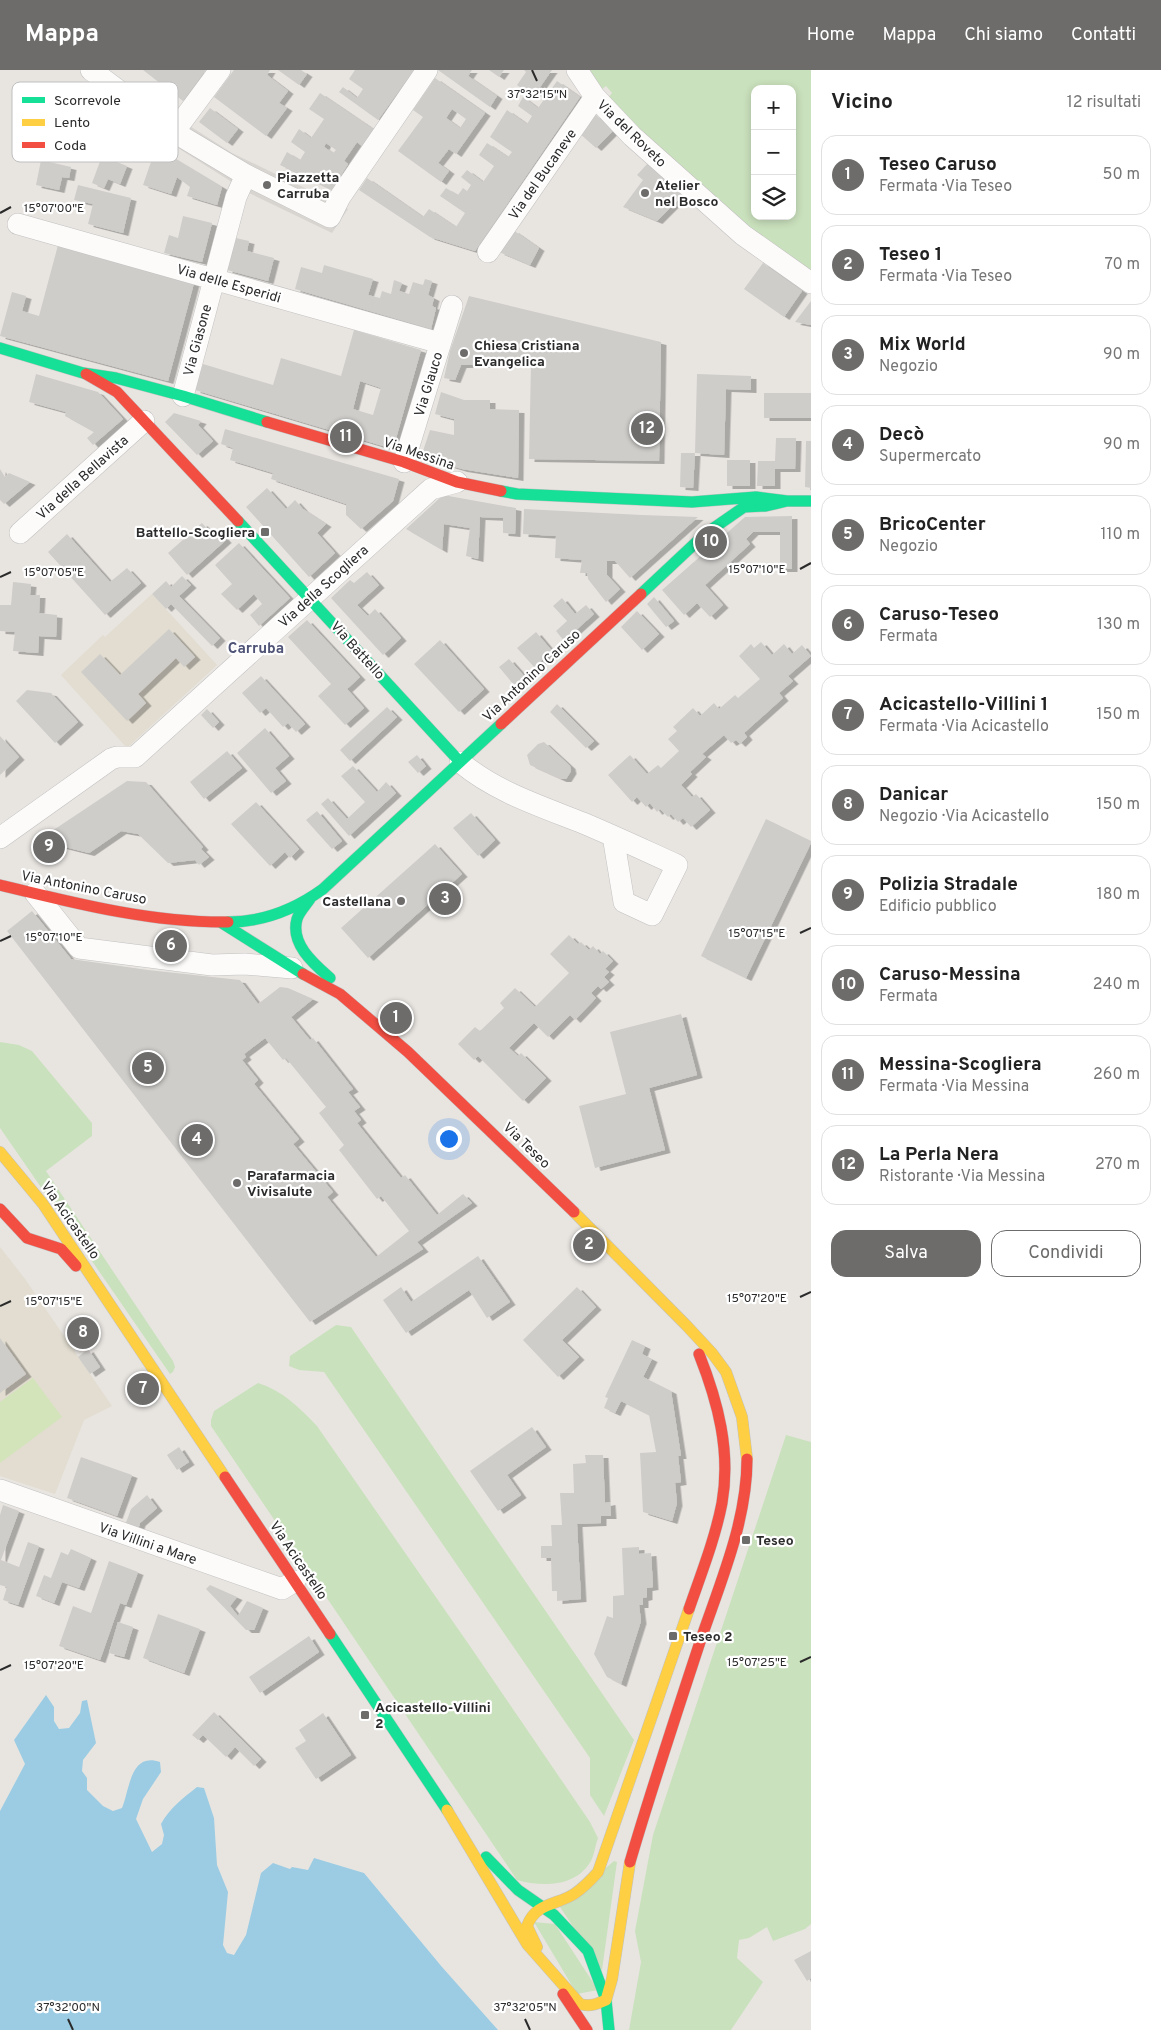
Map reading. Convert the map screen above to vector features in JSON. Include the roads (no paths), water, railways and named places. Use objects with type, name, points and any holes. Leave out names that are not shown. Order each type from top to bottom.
[{"type":"main road","name":"Via Messina","points":[[0,348],[82,373],[116,378],[183,396],[314,437],[404,462],[457,482],[517,494],[692,502],[756,497],[787,501],[811,501]]},
{"type":"main road","name":"Via Battello","points":[[82,373],[111,387],[310,598],[460,762]]},
{"type":"main road","name":"Via Antonino Caruso","points":[[310,899],[330,884],[706,534],[744,507],[766,506],[787,501]]},
{"type":"main road","points":[[692,502],[704,506],[712,514],[706,534]]},
{"type":"main road","name":"Via Antonino Caruso","points":[[0,885],[120,912],[222,924]]},
{"type":"main road","points":[[222,924],[245,922],[270,916],[310,899]]},
{"type":"main road","points":[[310,899],[297,919],[297,937],[308,958],[329,976],[340,994]]},
{"type":"main road","points":[[222,924],[318,984],[340,994]]},
{"type":"main road","name":"Via Teseo","points":[[340,994],[408,1052],[580,1217],[686,1325],[712,1353],[726,1372],[742,1417],[747,1451],[747,1482],[740,1517],[724,1572],[656,1772],[630,1862],[612,1979],[606,2000]]},
{"type":"main road","points":[[0,1153],[44,1220],[42,1233],[37,1237],[27,1238]]},
{"type":"main road","name":"Via Acicastello","points":[[0,1153],[43,1204],[459,1829]]},
{"type":"main road","name":"Via Acicastello","points":[[0,1209],[27,1238],[61,1249],[112,1309]]},
{"type":"main road","points":[[587,2030],[549,1970],[526,1926],[530,1916],[541,1907],[573,1895],[591,1880],[600,1866],[704,1565],[723,1495],[726,1464],[724,1439],[717,1405],[707,1372],[686,1325]]},
{"type":"main road","points":[[459,1829],[517,1929],[549,1970],[580,2004],[587,2006],[606,2000]]},
{"type":"main road","points":[[459,1829],[521,1893],[554,1915],[588,1951],[606,2000],[609,2030]]},
{"type":"main road","points":[[521,1893],[545,1892],[591,1880]]},
{"type":"street","points":[[91,70],[107,82]]},
{"type":"street","points":[[178,127],[220,70]]},
{"type":"street","points":[[178,134],[246,175],[330,217],[340,197],[427,70]]},
{"type":"street","name":"Via del Roveto","points":[[577,70],[595,97],[632,136],[743,235],[811,283]]},
{"type":"street","name":"Via del Bucaneve","points":[[488,252],[595,97]]},
{"type":"street","name":"Via Giasone","points":[[183,396],[236,196],[246,175]]},
{"type":"street","name":"Via delle Esperidi","points":[[18,224],[440,343]]},
{"type":"street","name":"Via Glauco","points":[[404,462],[452,306]]},
{"type":"street","name":"Via della Bellavista","points":[[20,533],[144,421]]},
{"type":"street","name":"Via della Scogliera","points":[[0,838],[111,760],[117,757],[135,757],[431,489],[457,482]]},
{"type":"street","name":"Via Battello","points":[[460,762],[476,775],[512,795],[613,836],[677,865],[652,915],[624,902],[613,836]]},
{"type":"street","points":[[35,893],[79,948],[212,965],[245,964],[295,969]]},
{"type":"street","name":"Via Villini a Mare","points":[[0,1490],[282,1589],[295,1580]]},
{"type":"water","points":[[46,1695],[54,1707],[54,1721],[59,1729],[69,1728],[80,1713],[82,1701],[87,1700],[96,1743],[83,1760],[82,1771],[87,1778],[87,1790],[103,1806],[113,1811],[122,1808],[137,1767],[143,1762],[150,1760],[160,1762],[161,1772],[143,1799],[136,1819],[152,1852],[162,1844],[164,1835],[161,1824],[168,1813],[197,1787],[204,1788],[214,1818],[217,1865],[228,1892],[223,1945],[227,1953],[234,1955],[246,1935],[261,1873],[273,1863],[290,1869],[292,1867],[308,1870],[314,1858],[364,1873],[442,1967],[498,2030],[0,2030],[0,1811],[25,1764],[14,1740]]},
{"type":"place","name":"Piazzetta Carruba","points":[[267,185]]},
{"type":"place","name":"Atelier nel Bosco","points":[[645,193]]},
{"type":"place","name":"Chiesa Cristiana Evangelica","points":[[464,353]]},
{"type":"place","name":"La Perla Nera","points":[[647,429]]},
{"type":"place","name":"Messina-Scogliera","points":[[346,437]]},
{"type":"place","name":"Battello-Scogliera","points":[[265,532]]},
{"type":"place","name":"Caruso-Messina","points":[[711,542]]},
{"type":"place","name":"Polizia Stradale","points":[[49,847]]},
{"type":"place","name":"Mix World","points":[[445,899]]},
{"type":"place","name":"Castellana","points":[[401,901]]},
{"type":"place","name":"Caruso-Teseo","points":[[171,946]]},
{"type":"place","name":"Teseo Caruso","points":[[396,1018]]},
{"type":"place","name":"BricoCenter","points":[[148,1068]]},
{"type":"place","name":"Decò","points":[[197,1140]]},
{"type":"place","name":"Parafarmacia Vivisalute","points":[[237,1183]]},
{"type":"place","name":"Teseo 1","points":[[589,1245]]},
{"type":"place","name":"Danicar","points":[[83,1333]]},
{"type":"place","name":"Acicastello-Villini 1","points":[[143,1389]]},
{"type":"place","name":"Teseo","points":[[746,1540]]},
{"type":"place","name":"Teseo 2","points":[[673,1636]]},
{"type":"place","name":"Acicastello-Villini 2","points":[[365,1715]]},
{"type":"district","name":"Carruba","points":[[256,648]]}]
